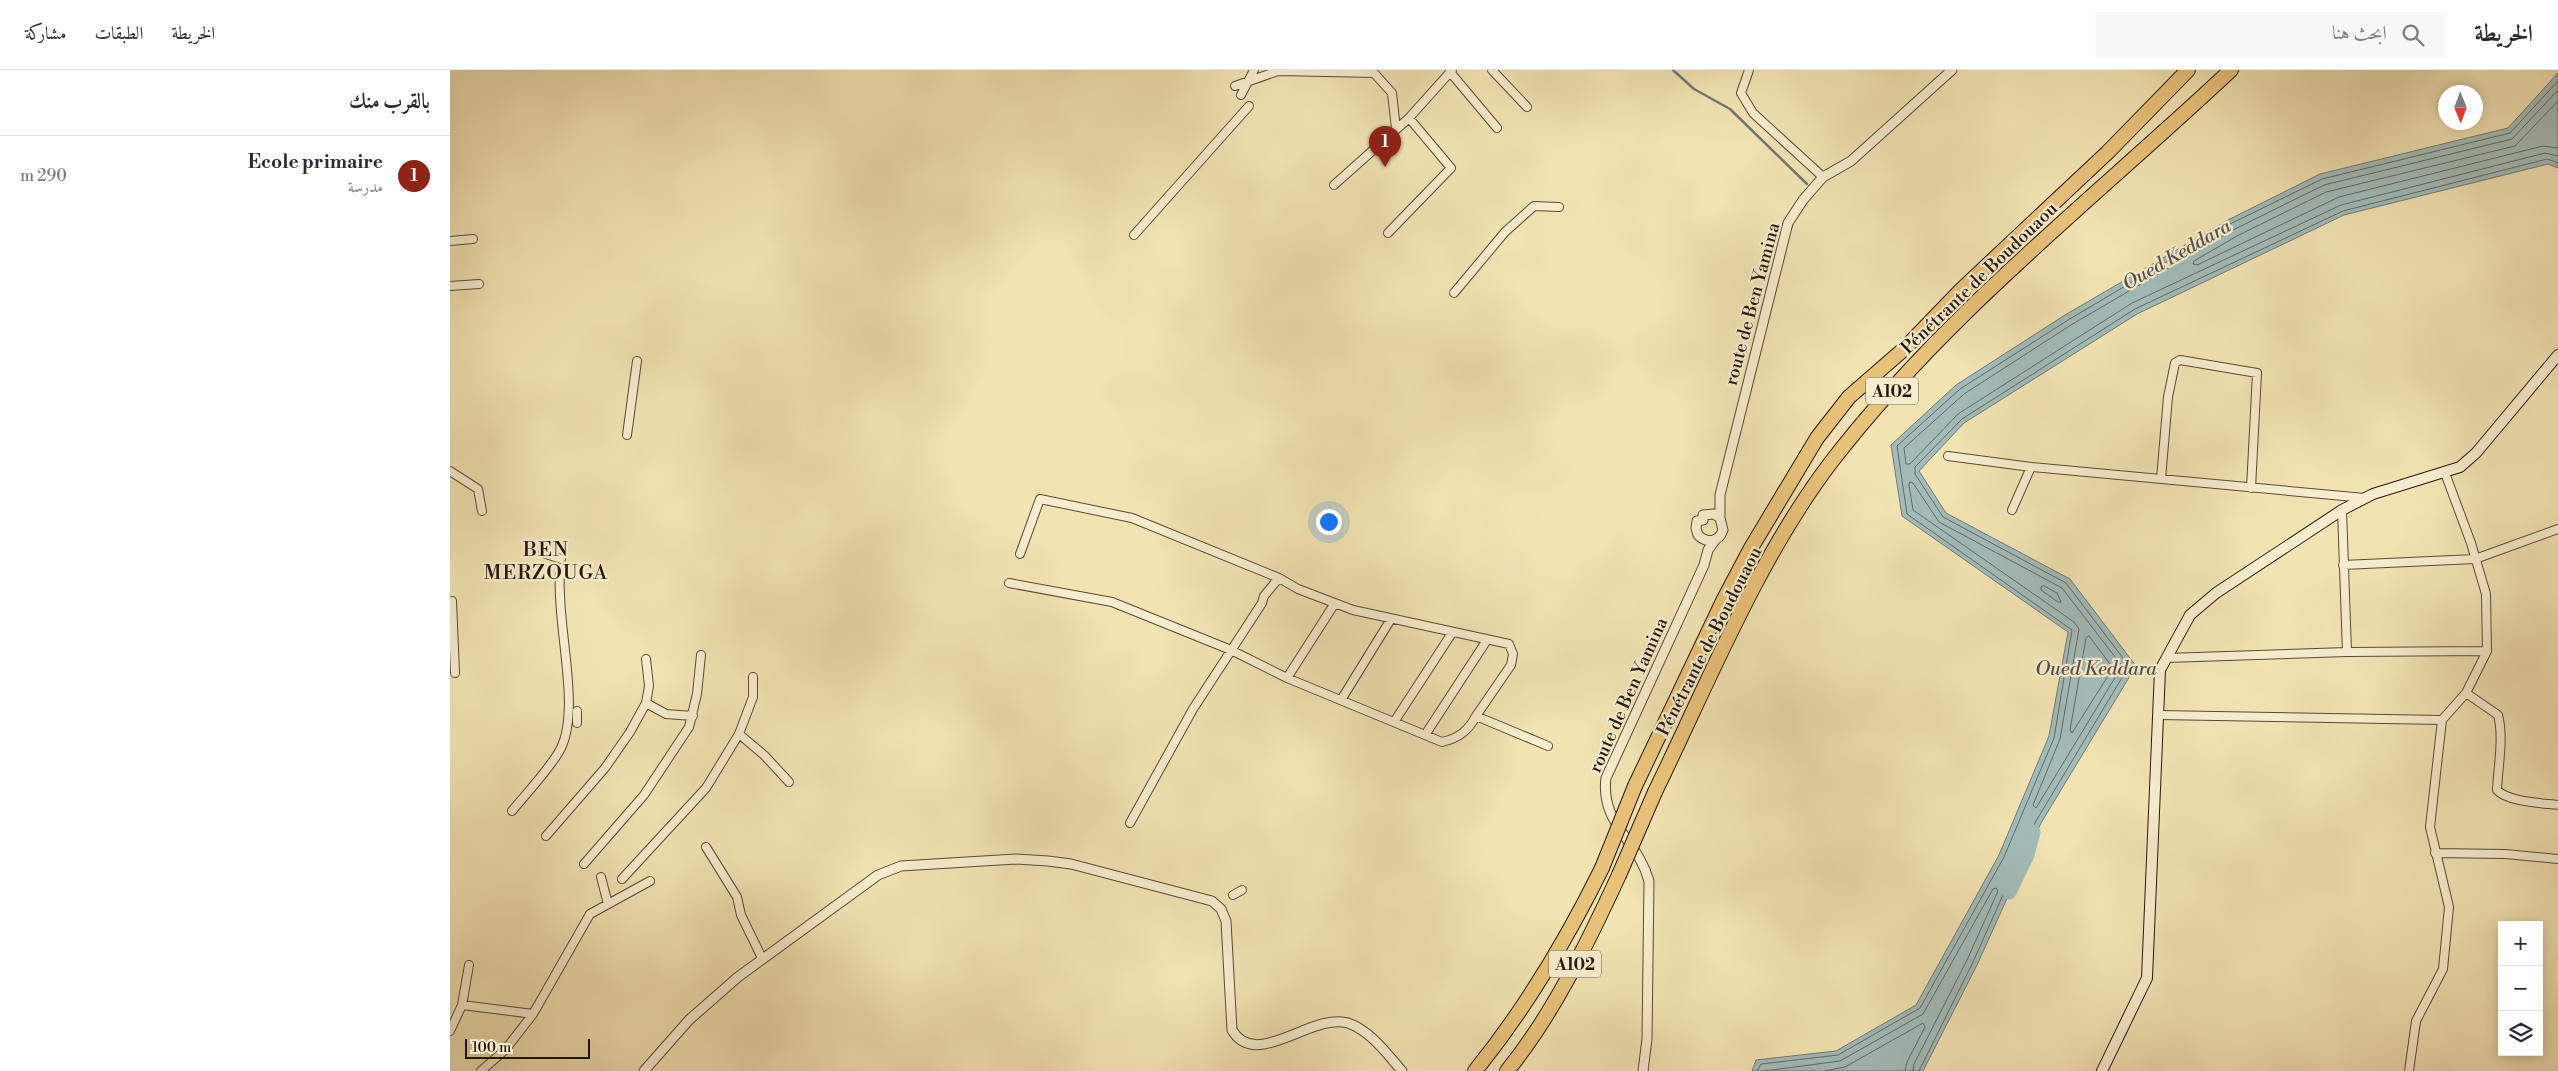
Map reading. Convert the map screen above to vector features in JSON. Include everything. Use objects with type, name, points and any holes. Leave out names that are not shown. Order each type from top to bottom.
[{"type":"highway","name":"Pénétrante de Boudouaou","points":[[1475,1071],[1503,1037],[1540,982],[1570,932],[1602,868],[1635,786],[1724,599],[1751,548],[1817,438],[1849,397],[1904,349],[1961,290],[2108,152],[2188,70]]},
{"type":"highway","name":"Pénétrante de Boudouaou","points":[[1507,1071],[1524,1051],[1590,938],[1655,792],[1743,608],[1798,510],[1832,462],[1919,361],[1973,306],[2122,167],[2231,70]]},
{"type":"main road","points":[[2102,1071],[2147,978],[2160,670],[2190,614],[2216,593],[2342,510],[2392,487],[2445,473],[2460,467],[2476,453],[2558,355]]},
{"type":"street","points":[[1241,95],[1254,70]]},
{"type":"street","points":[[1492,70],[1527,107]]},
{"type":"street","points":[[1749,70],[1741,93],[1753,113],[1823,177]]},
{"type":"street","name":"route de Ben Yamina","points":[[1720,518],[1720,495],[1788,222],[1803,200],[1823,177],[1851,161],[1952,70]]},
{"type":"street","points":[[1235,86],[1278,71],[1374,73],[1392,93],[1396,128]]},
{"type":"street","points":[[1334,185],[1409,118],[1451,71],[1497,128]]},
{"type":"street","points":[[1134,235],[1250,106]]},
{"type":"street","points":[[1388,233],[1452,168],[1409,118]]},
{"type":"street","points":[[1454,293],[1505,232],[1534,206],[1559,207]]},
{"type":"street","points":[[450,241],[473,239]]},
{"type":"street","points":[[450,286],[479,284]]},
{"type":"street","points":[[2161,479],[2168,397],[2175,364],[2180,360],[2257,372],[2251,488]]},
{"type":"street","points":[[627,435],[637,361]]},
{"type":"street","points":[[1948,456],[2031,467],[2365,498]]},
{"type":"street","points":[[2012,510],[2031,467]]},
{"type":"street","points":[[450,471],[478,489],[482,511]]},
{"type":"street","points":[[2409,1071],[2416,1021],[2443,969],[2449,907],[2430,827],[2442,720],[2466,693],[2487,650],[2486,594],[2445,473]]},
{"type":"street","name":"route de Ben Yamina","points":[[1706,514],[1720,495]]},
{"type":"street","points":[[1009,583],[1112,602],[1231,650],[1288,678],[1442,742],[1458,739],[1471,727],[1476,716],[1511,665],[1513,654],[1509,644],[1391,619],[1335,603],[1132,518],[1040,499],[1020,554]]},
{"type":"street","points":[[2342,510],[2347,652]]},
{"type":"street","points":[[1714,514],[1720,518],[1723,530],[1716,539],[1708,541],[1701,538],[1696,532],[1697,521],[1703,520],[1702,516],[1714,514]]},
{"type":"street","points":[[2343,564],[2475,559],[2558,529]]},
{"type":"street","points":[[1701,538],[1704,565]]},
{"type":"street","name":"route de Ben Yamina","points":[[1643,1071],[1648,1039],[1649,881],[1641,860],[1609,812],[1605,789],[1606,778],[1704,565],[1708,550],[1716,539]]},
{"type":"street","points":[[544,553],[561,559]]},
{"type":"street","points":[[512,811],[561,749],[567,732],[570,712],[558,595],[560,574]]},
{"type":"street","points":[[1130,823],[1194,710],[1262,603],[1264,596],[1279,578]]},
{"type":"street","points":[[452,601],[456,673]]},
{"type":"street","points":[[1288,678],[1335,603]]},
{"type":"street","points":[[1341,700],[1391,619]]},
{"type":"street","points":[[1394,722],[1452,633]]},
{"type":"street","points":[[1425,735],[1487,640]]},
{"type":"street","points":[[2166,658],[2487,650]]},
{"type":"street","points":[[584,864],[644,795],[689,727],[693,716],[701,654]]},
{"type":"street","points":[[546,836],[605,768],[646,703],[649,686],[646,659]]},
{"type":"street","points":[[622,879],[706,788],[739,734],[753,697],[752,677]]},
{"type":"street","points":[[2466,693],[2498,715],[2502,730],[2498,754],[2497,790],[2504,797],[2513,800],[2558,805]]},
{"type":"street","points":[[646,703],[666,714],[693,716]]},
{"type":"street","points":[[577,711],[577,723]]},
{"type":"street","points":[[2159,714],[2442,720]]},
{"type":"street","points":[[1476,716],[1548,746]]},
{"type":"street","points":[[739,734],[764,755],[789,782]]},
{"type":"street","points":[[706,847],[737,897],[741,915],[762,958]]},
{"type":"street","points":[[2435,853],[2505,854],[2558,860]]},
{"type":"street","points":[[644,1071],[689,1020],[762,958],[878,875],[901,866],[1016,859],[1071,864],[1191,895],[1217,905],[1226,921],[1232,1030],[1243,1042],[1253,1045],[1273,1043],[1319,1023],[1338,1021],[1357,1028],[1368,1036],[1402,1071]]},
{"type":"street","points":[[601,877],[608,904]]},
{"type":"street","points":[[481,1071],[505,1050],[533,1014],[590,914],[650,881]]},
{"type":"street","points":[[1232,896],[1242,890]]},
{"type":"street","points":[[450,1031],[462,1005],[469,965]]},
{"type":"street","points":[[462,1005],[533,1014]]},
{"type":"water","name":"Oued Keddara","points":[[2558,73],[2558,168],[2548,164],[2344,215],[2137,314],[1964,423],[1919,471],[1946,513],[2070,579],[2136,666],[2041,823],[1977,965],[1923,1071],[1752,1071],[1756,1060],[1836,1051],[1916,1005],[1999,855],[2049,736],[2068,632],[1902,516],[1891,445],[1956,385],[2065,315],[2228,220],[2320,174],[2508,128]]},
{"type":"waterway","points":[[1673,70],[1694,89],[1730,109],[1807,184]]},
{"type":"waterway","name":"Oued Keddara","points":[[2009,892],[2027,855],[2033,832]]},
{"type":"place","name":"Ecole primaire","points":[[1385,167]]},
{"type":"district","name":"BEN MERZOUGA","points":[[546,560]]}]
